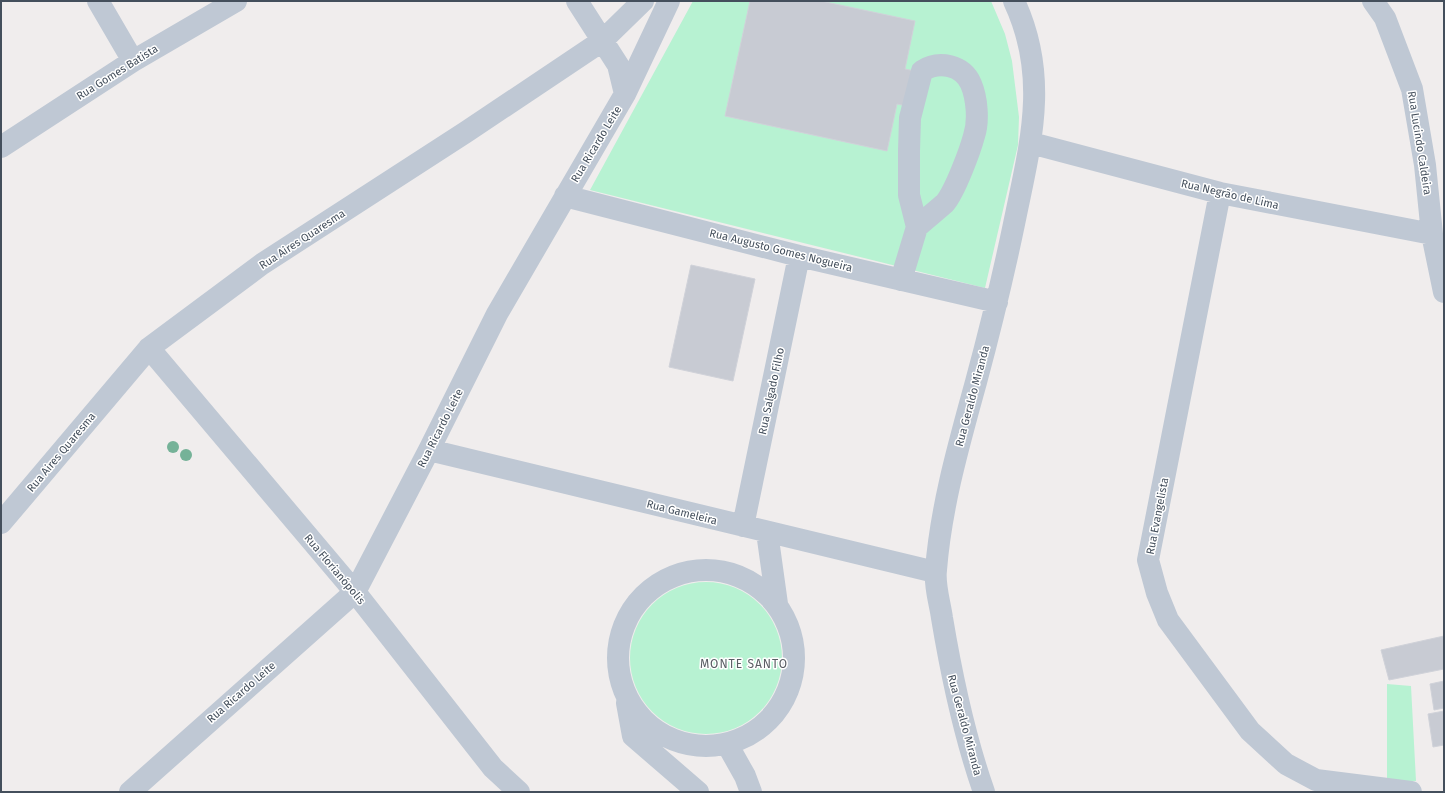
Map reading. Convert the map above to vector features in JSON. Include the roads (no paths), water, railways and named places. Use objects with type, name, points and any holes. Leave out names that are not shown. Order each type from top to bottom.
[{"type":"street","points":[[98,1],[133,61]]},
{"type":"street","name":"Rua Gomes Batista","points":[[1,147],[133,61],[236,1]]},
{"type":"street","points":[[577,1],[618,65],[626,94]]},
{"type":"street","name":"Rua Aires Quaresma","points":[[1,523],[149,348],[262,264],[602,41],[643,1]]},
{"type":"street","name":"Rua Ricardo Leite","points":[[130,792],[355,592],[430,450],[497,314],[626,94],[669,1]]},
{"type":"street","name":"Rua Geraldo Miranda","points":[[984,792],[971,754],[952,679],[935,572],[948,486],[997,302],[1031,143],[1035,110],[1035,83],[1032,56],[1022,18],[1014,1]]},
{"type":"street","name":"Rua Lucindo Caldeira","points":[[1373,1],[1385,18],[1412,89],[1434,168],[1432,234],[1444,292]]},
{"type":"street","points":[[901,280],[917,227],[910,195],[910,118],[922,70],[931,65],[943,64],[959,70],[971,83],[976,105],[975,134],[965,163],[946,202],[917,227]]},
{"type":"street","name":"Rua Negrão de Lima","points":[[1031,143],[1220,193],[1432,234]]},
{"type":"street","name":"Rua Evangelista","points":[[1220,193],[1148,560],[1157,592],[1168,620],[1250,731],[1286,764],[1316,780],[1353,789],[1411,792]]},
{"type":"street","name":"Rua Augusto Gomes Nogueira","points":[[565,196],[799,256],[997,302]]},
{"type":"street","name":"Rua Salgado Filho","points":[[743,526],[799,256]]},
{"type":"street","name":"Rua Florianópolis","points":[[149,348],[355,592],[493,768],[519,792]]},
{"type":"street","name":"Rua Gameleira","points":[[430,450],[935,572]]},
{"type":"street","points":[[627,700],[645,723],[670,739],[698,746],[727,744],[754,733],[776,713],[790,687],[795,659],[790,630],[777,604],[766,532]]},
{"type":"street","points":[[698,792],[633,736],[627,700],[618,672],[618,643],[627,615],[646,592],[670,576],[699,570],[728,572],[755,584],[777,604]]},
{"type":"street","points":[[727,744],[745,776],[751,792]]},
{"type":"district","name":"MONTE SANTO","points":[[744,664]]}]
